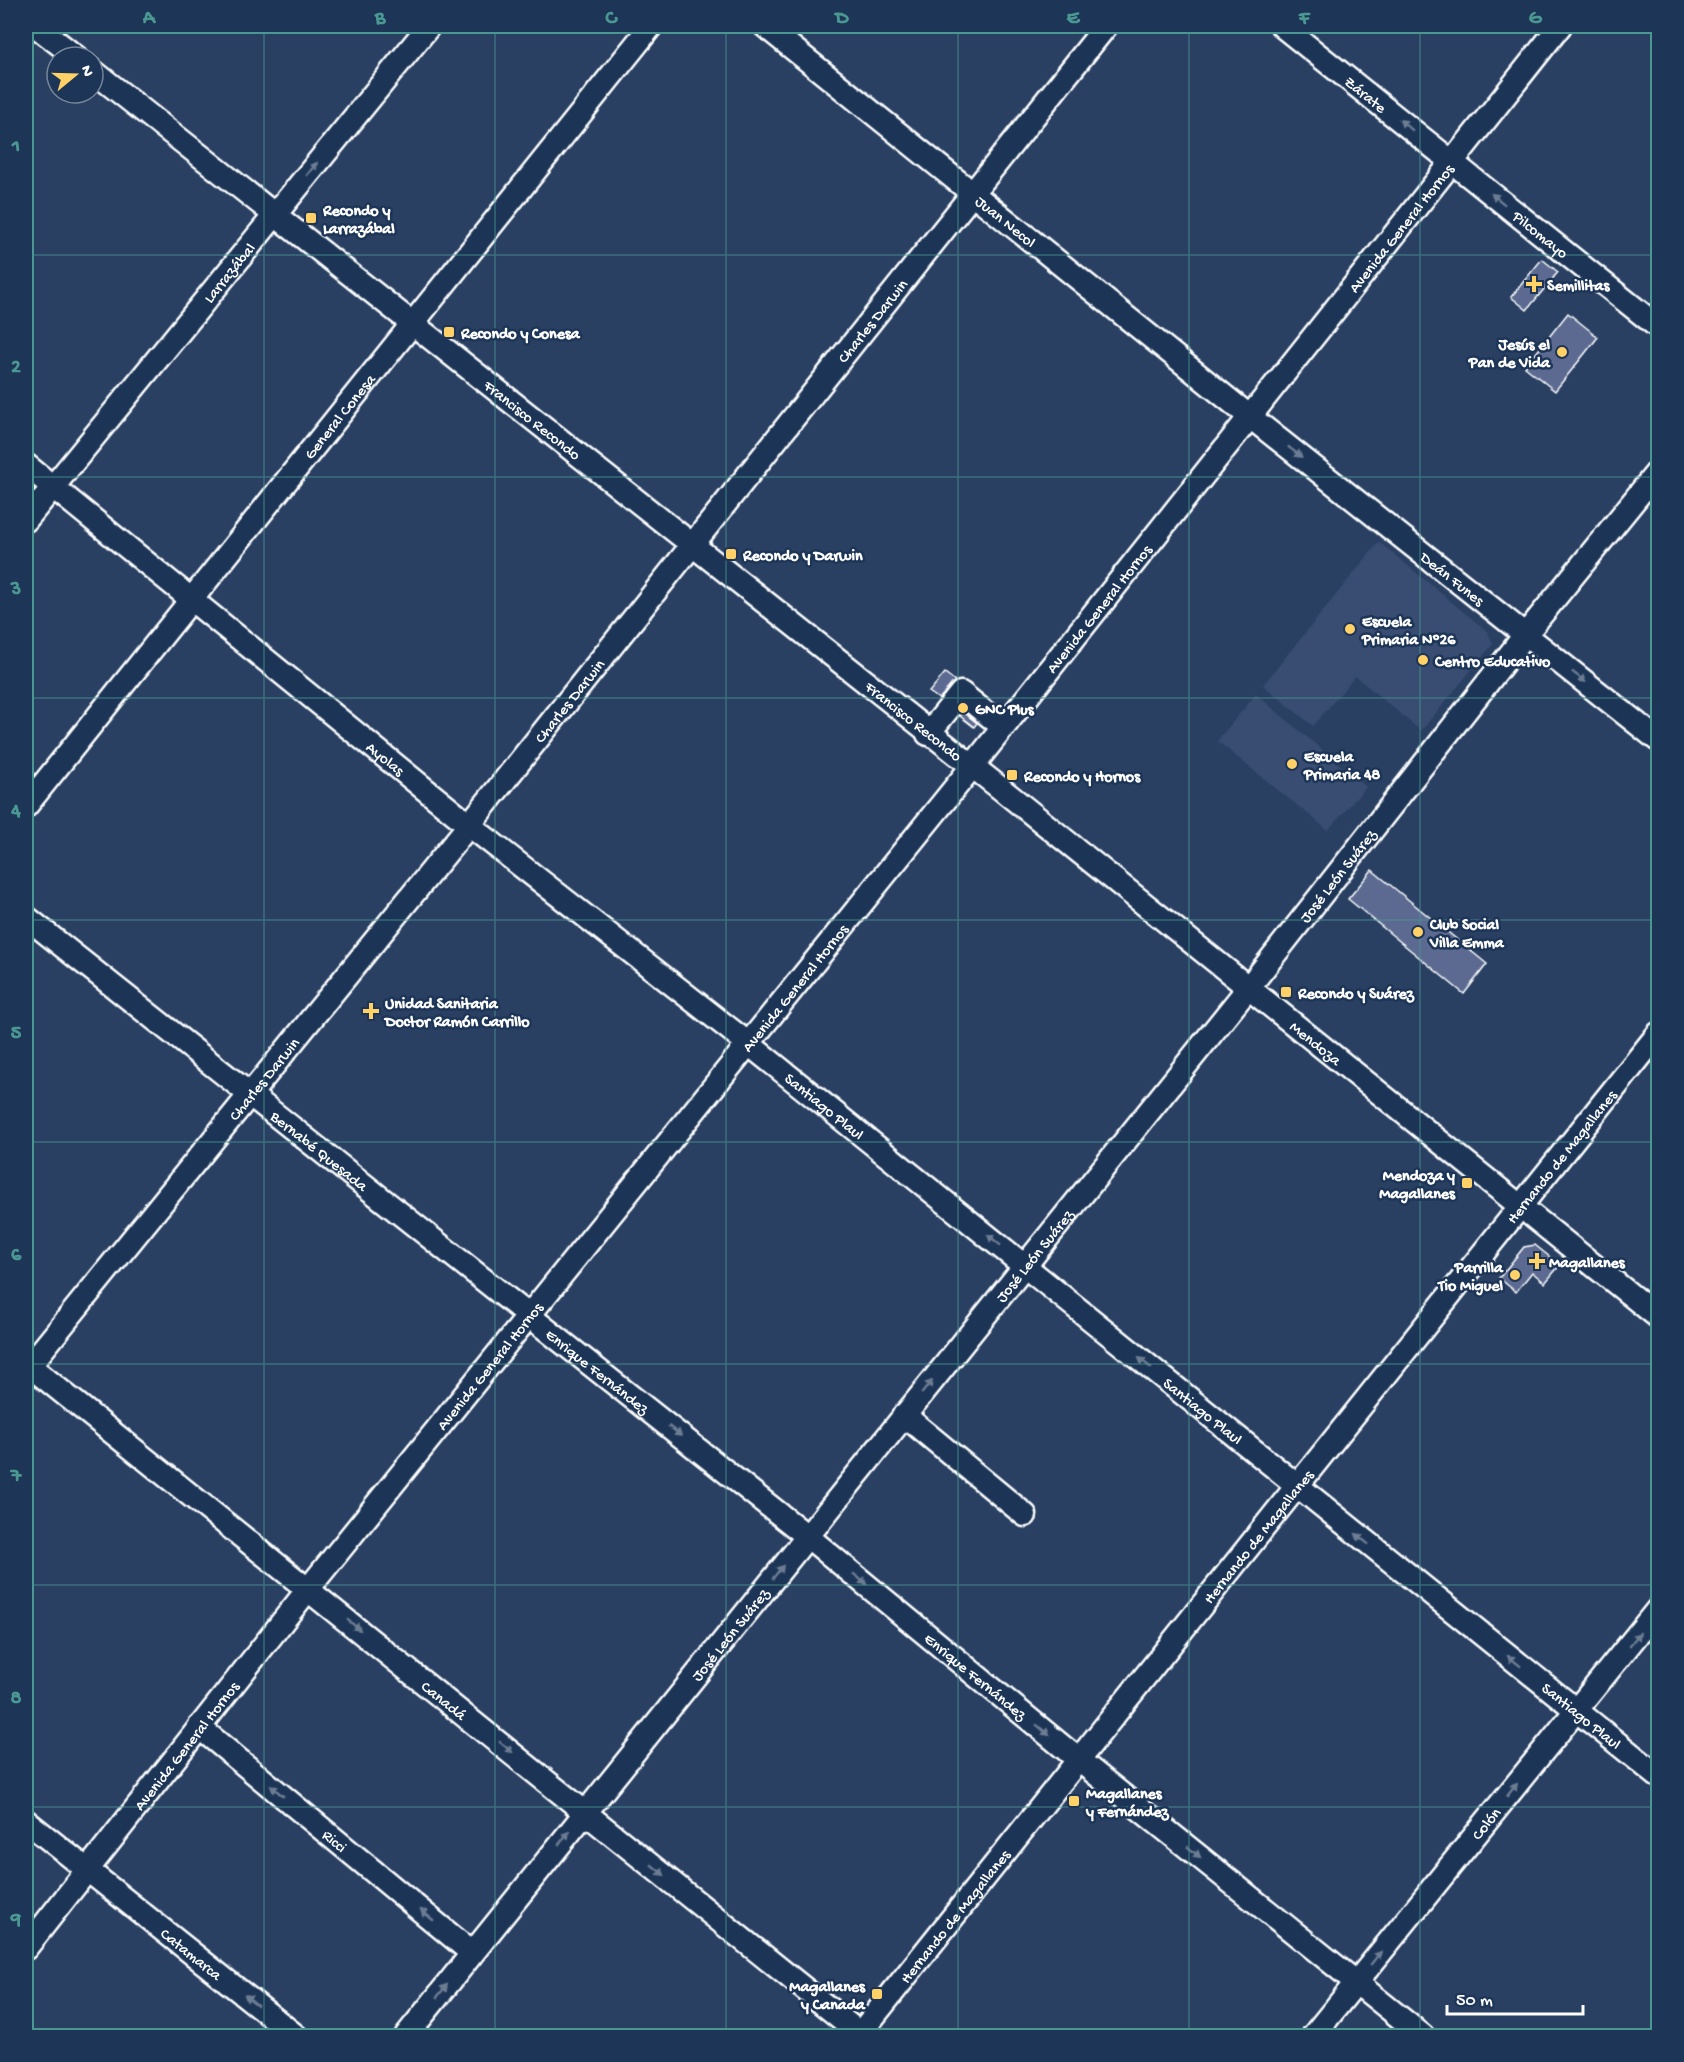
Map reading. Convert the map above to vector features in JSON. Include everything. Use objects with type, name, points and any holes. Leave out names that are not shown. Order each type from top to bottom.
[{"type":"street","points":[[36,26],[61,45]]},
{"type":"street","name":"Larrazábal","points":[[26,520],[429,26]]},
{"type":"street","name":"General Conesa","points":[[26,806],[651,26]]},
{"type":"street","name":"Juan Necol","points":[[765,26],[973,191],[1249,416]]},
{"type":"street","name":"Charles Darwin","points":[[27,1367],[469,825],[1106,26]]},
{"type":"street","name":"Zárate","points":[[1282,26],[1451,162]]},
{"type":"street","name":"Avenida General Hornos","points":[[26,1948],[309,1588],[750,1045],[1560,26]]},
{"type":"street","name":"Francisco Recondo","points":[[105,80],[971,768]]},
{"type":"street","name":"Pilcomayo","points":[[1451,162],[1659,327]]},
{"type":"street","name":"Deán Funes","points":[[1249,416],[1659,740]]},
{"type":"street","name":"Ayolas","points":[[26,465],[469,825],[750,1045]]},
{"type":"street","name":"José León Suárez","points":[[406,2037],[585,1811],[1249,987],[1526,635],[1659,471]]},
{"type":"street","points":[[928,734],[961,693],[1003,727]]},
{"type":"street","name":"Mendoza","points":[[971,768],[1249,987],[1659,1317]]},
{"type":"street","name":"Bernabé Quesada","points":[[26,917],[530,1316]]},
{"type":"street","name":"Hernando de Magallanes","points":[[860,2036],[1659,1035]]},
{"type":"street","name":"Santiago Plaul","points":[[750,1045],[1659,1776]]},
{"type":"street","name":"Enrique Fernández","points":[[530,1316],[807,1536],[1080,1761],[1423,2037]]},
{"type":"street","name":"Canadá","points":[[27,1367],[309,1588],[860,2036]]},
{"type":"street","points":[[904,1415],[1025,1515]]},
{"type":"street","name":"Colón","points":[[1313,2037],[1659,1609]]},
{"type":"street","name":"Ricci","points":[[199,1727],[472,1953]]},
{"type":"street","name":"Catamarca","points":[[26,1821],[296,2037]]},
{"type":"shaded area","points":[[1379,542],[1488,632],[1493,644],[1421,731],[1355,676],[1313,726],[1263,685]]},
{"type":"shaded area","name":"Escuela Primaria 48","points":[[1256,694],[1366,787],[1328,830],[1217,741]]},
{"type":"building","name":"Semillitas","points":[[1542,259],[1558,272],[1527,310],[1511,297]]},
{"type":"building","name":"Jesús el Pan de Vida","points":[[1568,313],[1598,337],[1555,391],[1525,367]]},
{"type":"building","points":[[945,673],[955,681],[939,699],[929,692]]},
{"type":"building","points":[[963,712],[977,723],[974,727],[960,716]]},
{"type":"building","name":"Club Social Villa Emma","points":[[1372,870],[1487,964],[1464,994],[1348,899]]},
{"type":"building","name":"Magallanes","points":[[1535,1245],[1560,1265],[1545,1283],[1532,1272],[1516,1292],[1499,1278],[1524,1247]]},
{"type":"place","name":"Recondo y Larrazábal","points":[[311,218]]},
{"type":"place","name":"Semillitas","points":[[1534,284]]},
{"type":"place","name":"Recondo y Conesa","points":[[449,332]]},
{"type":"place","name":"Jesús el Pan de Vida","points":[[1562,352]]},
{"type":"place","name":"Recondo y Darwin","points":[[731,554]]},
{"type":"place","name":"Escuela Primaria Nº26","points":[[1350,629]]},
{"type":"place","name":"Centro Educativo","points":[[1423,660]]},
{"type":"place","name":"GNC Plus","points":[[963,708]]},
{"type":"place","name":"Escuela Primaria 48","points":[[1292,764]]},
{"type":"place","name":"Recondo y Hornos","points":[[1012,775]]},
{"type":"place","name":"Club Social Villa Emma","points":[[1418,932]]},
{"type":"place","name":"Recondo y Suárez","points":[[1286,992]]},
{"type":"place","name":"Unidad Sanitaria Doctor Ramón Carrillo","points":[[371,1011]]},
{"type":"place","name":"Mendoza y Magallanes","points":[[1467,1183]]},
{"type":"place","name":"Magallanes","points":[[1537,1261]]},
{"type":"place","name":"Parrilla Tio Miguel","points":[[1515,1275]]},
{"type":"place","name":"Magallanes y Fernández","points":[[1074,1801]]},
{"type":"place","name":"Magallanes y Canada","points":[[877,1994]]}]
